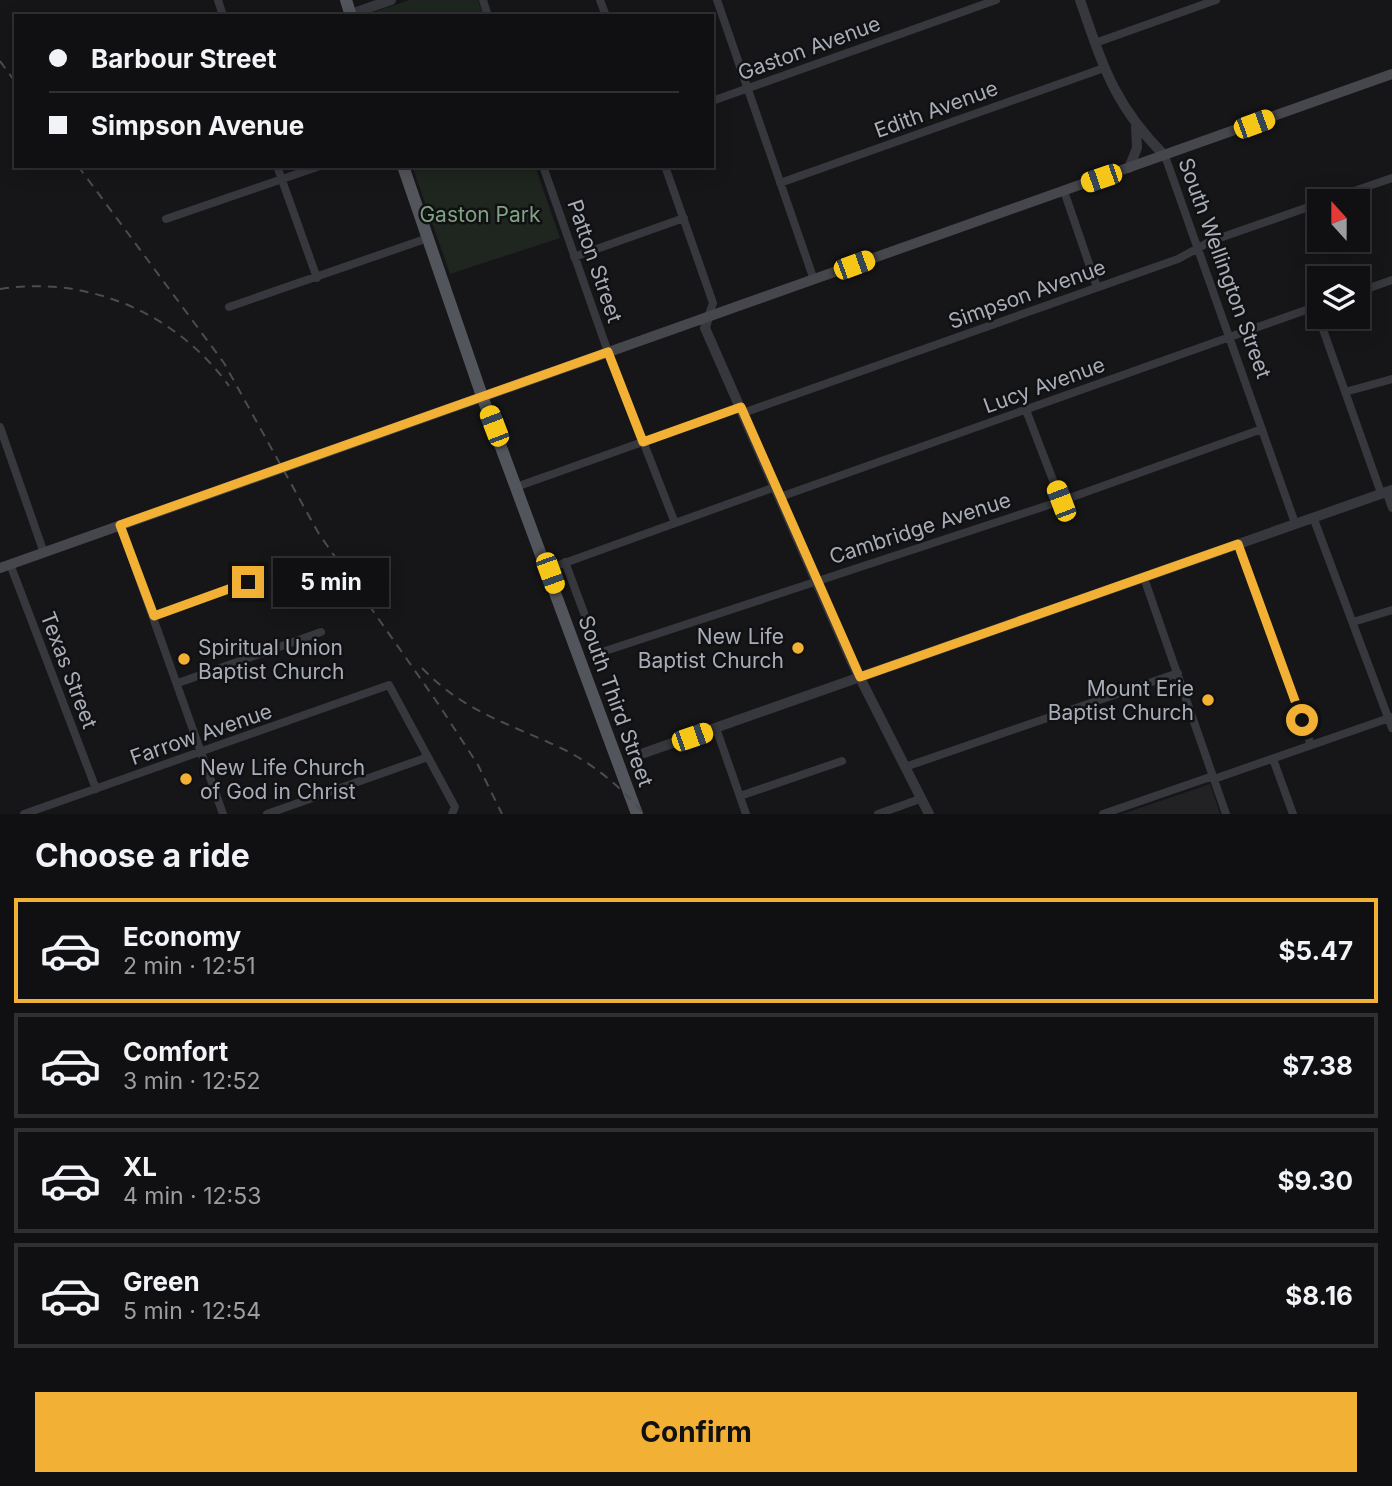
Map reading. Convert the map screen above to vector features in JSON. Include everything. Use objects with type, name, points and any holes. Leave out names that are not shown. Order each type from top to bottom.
[{"type":"main road","points":[[5,566],[1392,75]]},
{"type":"main road","name":"South Third Street","points":[[404,168],[482,396],[637,814]]},
{"type":"street","points":[[352,14],[391,0]]},
{"type":"street","points":[[717,0],[814,280]]},
{"type":"street","name":"Gaston Avenue","points":[[714,100],[996,0]]},
{"type":"street","name":"South Wellington Street","points":[[1080,0],[1104,68],[1136,127],[1165,156],[1295,523]]},
{"type":"street","points":[[1095,43],[1216,0]]},
{"type":"street","name":"Edith Avenue","points":[[780,183],[1104,68]]},
{"type":"street","points":[[1129,168],[1137,148],[1136,127]]},
{"type":"street","points":[[278,168],[317,278]]},
{"type":"street","points":[[166,219],[315,168]]},
{"type":"street","name":"Patton Street","points":[[544,168],[608,352],[674,523]]},
{"type":"street","points":[[666,168],[713,303],[705,328],[860,677],[929,814]]},
{"type":"street","points":[[1360,189],[1392,178]]},
{"type":"street","points":[[1064,191],[1097,287]]},
{"type":"street","name":"Simpson Avenue","points":[[516,487],[1178,259],[1197,248],[1307,208]]},
{"type":"street","points":[[574,257],[684,218]]},
{"type":"street","points":[[229,307],[428,239]]},
{"type":"street","points":[[1370,288],[1392,280]]},
{"type":"street","name":"Lucy Avenue","points":[[780,497],[1307,310]]},
{"type":"street","points":[[1324,329],[1345,392],[1392,508]]},
{"type":"street","points":[[1345,392],[1392,379]]},
{"type":"street","points":[[1026,410],[1061,501]]},
{"type":"street","points":[[0,427],[44,553]]},
{"type":"street","name":"Cambridge Avenue","points":[[565,562],[599,653],[1061,501],[1262,429]]},
{"type":"street","points":[[549,571],[565,562],[775,487]]},
{"type":"street","points":[[644,753],[1386,491]]},
{"type":"street","points":[[1313,517],[1392,728]]},
{"type":"street","points":[[120,525],[223,814]]},
{"type":"street","points":[[1238,544],[1311,745]]},
{"type":"street","name":"Texas Street","points":[[5,566],[96,789]]},
{"type":"street","points":[[154,616],[248,582],[263,570]]},
{"type":"street","points":[[1144,578],[1226,814]]},
{"type":"street","points":[[1353,622],[1392,610]]},
{"type":"street","points":[[178,683],[321,632]]},
{"type":"street","points":[[905,767],[1178,673]]},
{"type":"street","name":"Farrow Avenue","points":[[24,814],[389,685],[428,757]]},
{"type":"street","points":[[1102,814],[1273,759],[1390,717]]},
{"type":"street","points":[[716,728],[746,814]]},
{"type":"street","points":[[267,814],[428,757],[453,811]]},
{"type":"street","points":[[1273,759],[1293,814]]},
{"type":"street","points":[[740,796],[842,761]]},
{"type":"street","points":[[878,814],[920,799]]},
{"type":"shaded area","points":[[1210,784],[1220,814],[1122,814]]},
{"type":"green space","points":[[410,0],[478,0],[483,14],[368,14]]},
{"type":"green space","name":"Gaston Park","points":[[413,168],[536,168],[560,238],[450,274]]},
{"type":"railway","points":[[0,61],[14,80]]},
{"type":"railway","points":[[79,168],[224,363],[319,534],[439,705],[478,765],[502,814]]},
{"type":"railway","points":[[0,289],[33,286],[66,288],[128,305],[184,338],[229,386]]},
{"type":"railway","points":[[422,668],[472,707],[565,750],[598,770],[644,814]]},
{"type":"place","name":"New Life Baptist Church","points":[[798,648]]},
{"type":"place","name":"Spiritual Union Baptist Church","points":[[184,659]]},
{"type":"place","name":"Mount Erie Baptist Church","points":[[1208,700]]},
{"type":"place","name":"New Life Church of God in Christ","points":[[186,779]]},
{"type":"route","points":[[248,582],[154,616],[120,525],[608,352],[643,442],[741,407],[860,677],[1238,544],[1302,720]]}]
